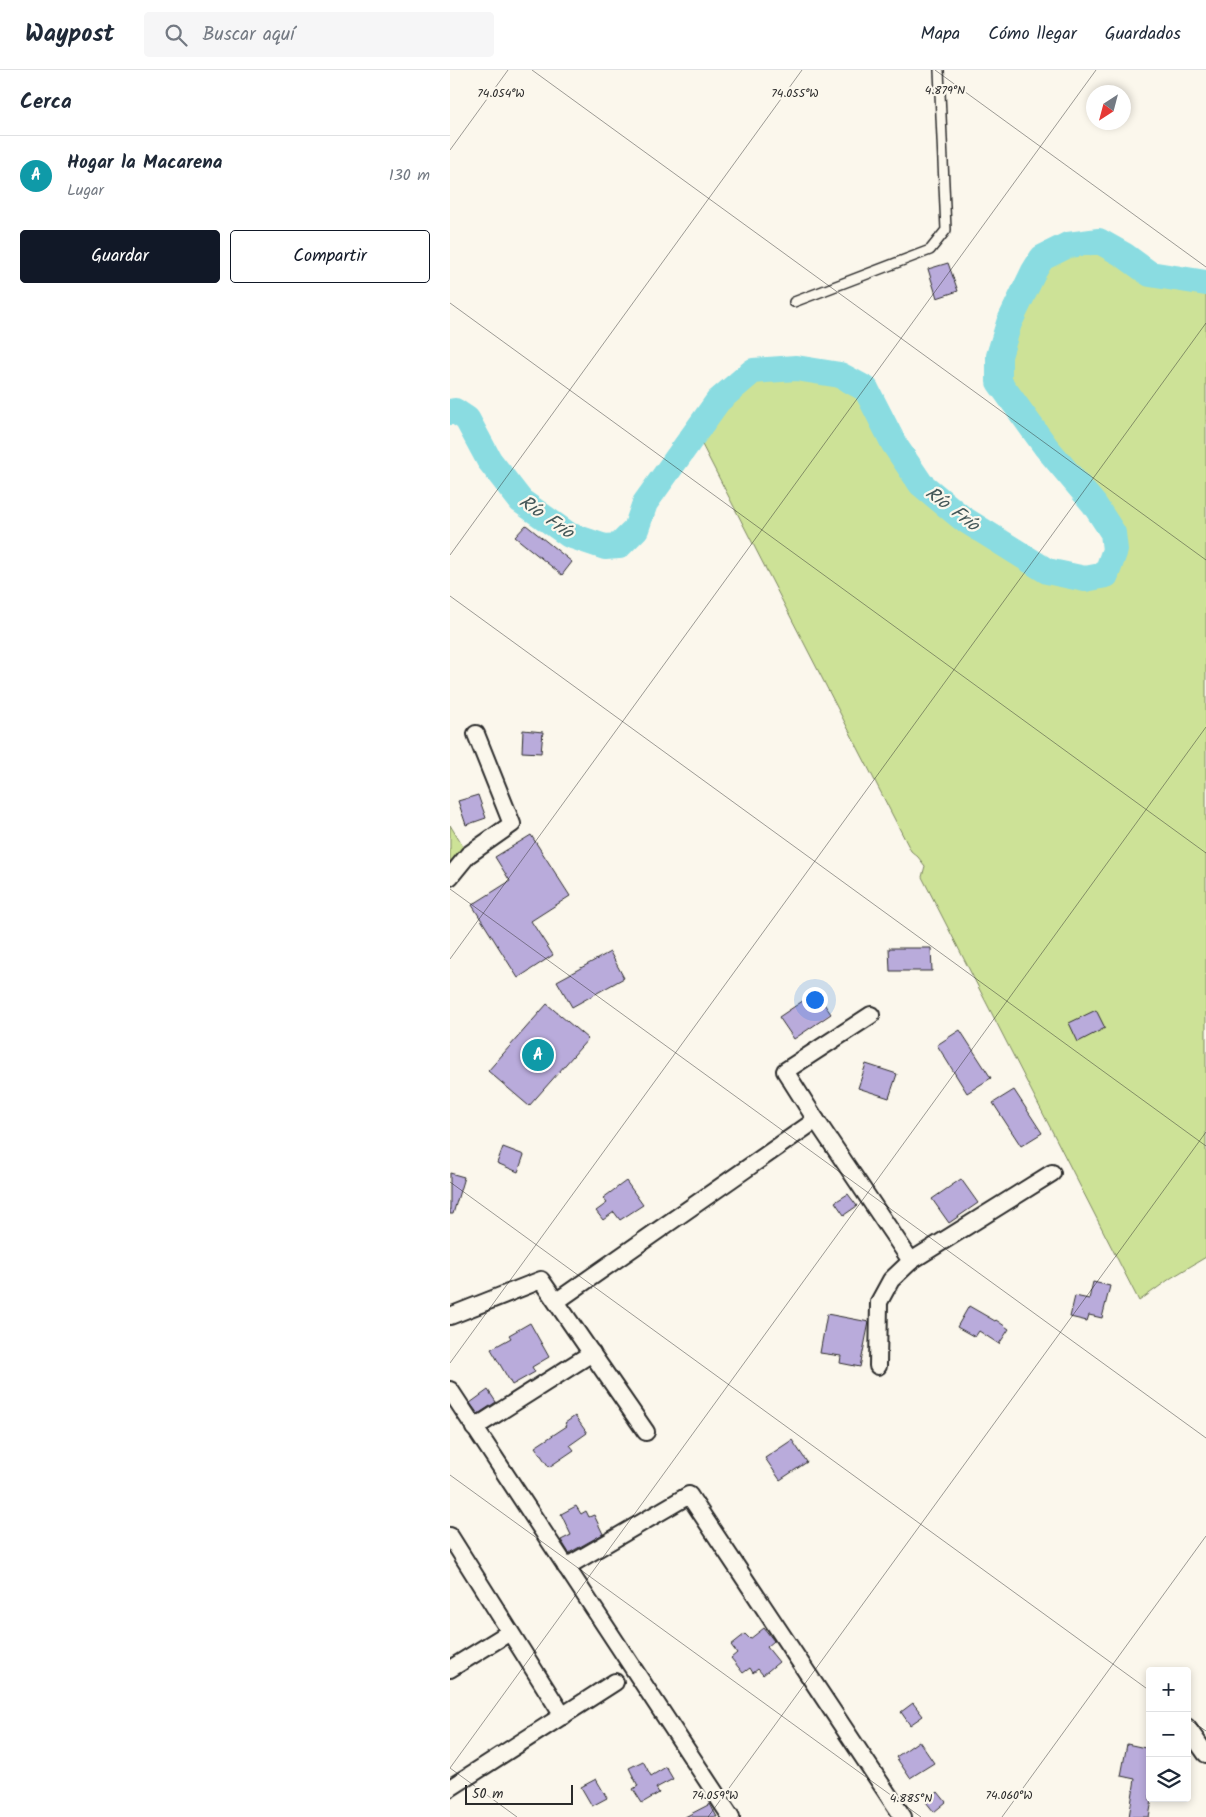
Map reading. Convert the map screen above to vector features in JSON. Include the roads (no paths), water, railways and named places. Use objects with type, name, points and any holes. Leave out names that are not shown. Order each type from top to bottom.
[{"type":"street","points":[[450,877],[468,855],[512,824],[476,734]]},
{"type":"street","points":[[871,1015],[785,1070],[816,1120],[911,1261]]},
{"type":"street","points":[[557,1301],[816,1120]]},
{"type":"street","points":[[878,1366],[879,1302],[891,1280],[911,1261],[1052,1173]]},
{"type":"street","points":[[450,1316],[541,1280],[646,1432]]},
{"type":"street","points":[[474,1428],[592,1353]]},
{"type":"street","points":[[450,1390],[731,1817]]},
{"type":"street","points":[[566,1567],[689,1495],[903,1817]]},
{"type":"street","points":[[450,1536],[563,1716]]},
{"type":"street","points":[[450,1668],[510,1632]]},
{"type":"street","points":[[450,1788],[616,1682]]},
{"type":"street","points":[[1191,1733],[1206,1754]]},
{"type":"lane","points":[[794,302],[930,250],[946,230],[939,70]]},
{"type":"waterway","name":"Río Frío","points":[[450,412],[455,411],[467,419],[489,460],[521,501],[569,535],[605,547],[619,546],[636,529],[645,503],[718,401],[753,371],[796,368],[840,375],[866,389],[894,444],[921,484],[962,518],[1047,571],[1085,579],[1106,575],[1115,550],[1113,533],[1094,504],[1046,447],[999,382],[999,356],[1009,323],[1042,258],[1068,245],[1099,241],[1124,255],[1150,274],[1206,283]]},
{"type":"place","name":"Hogar la Macarena","points":[[538,1055]]}]
